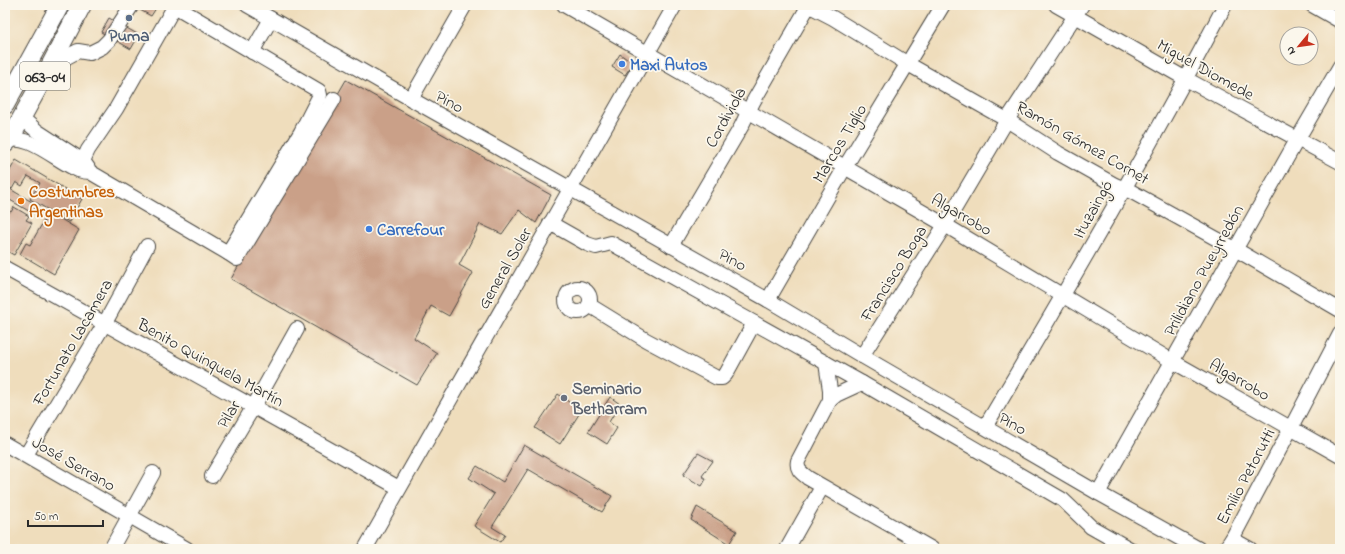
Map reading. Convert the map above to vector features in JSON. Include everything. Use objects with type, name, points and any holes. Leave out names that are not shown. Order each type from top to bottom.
[{"type":"main road","name":"063-04","points":[[5,105],[60,5]]},
{"type":"main road","name":"063-04","points":[[6,142],[50,66],[82,5]]},
{"type":"street","points":[[50,66],[78,50],[90,52],[102,48],[132,5]]},
{"type":"street","name":"Pino","points":[[247,5],[266,12],[410,99],[768,300],[1098,493],[1199,549]]},
{"type":"street","points":[[410,99],[465,5]]},
{"type":"street","name":"Algarrobo","points":[[564,5],[945,225],[1172,361],[1340,456]]},
{"type":"street","name":"General Soler","points":[[365,549],[675,5]]},
{"type":"street","name":"Ramón Gómez Cornet","points":[[808,5],[833,18],[908,64],[1007,120],[1058,153],[1236,249],[1340,310]]},
{"type":"street","name":"Cordiviola","points":[[671,246],[749,112],[753,102],[808,5]]},
{"type":"street","name":"Marcos Tiglio","points":[[768,300],[845,167],[943,5]]},
{"type":"street","name":"Miguel Diomede","points":[[1056,5],[1078,10],[1186,79],[1340,162]]},
{"type":"street","name":"Ituzaingó","points":[[985,427],[1064,296],[1186,79],[1225,5]]},
{"type":"street","points":[[1312,5],[1340,21]]},
{"type":"street","points":[[87,167],[88,150],[116,109],[173,9],[178,8],[319,91],[320,95],[301,132],[228,253]]},
{"type":"street","name":"Francisco Boga","points":[[862,356],[945,225],[1007,120],[1078,10]]},
{"type":"street","points":[[252,52],[266,12]]},
{"type":"street","name":"Prilidiano Pueyrredón","points":[[1098,493],[1340,66]]},
{"type":"street","points":[[21,116],[36,132],[87,167],[237,259],[334,99]]},
{"type":"street","points":[[6,142],[24,140],[78,170],[87,167]]},
{"type":"street","points":[[550,223],[587,244],[596,247],[611,243],[862,383],[1063,500],[1091,527],[1130,549]]},
{"type":"street","name":"Fortunato Lacamera","points":[[26,455],[105,323],[147,246]]},
{"type":"street","name":"Benito Quinquela Martín","points":[[5,268],[399,488]]},
{"type":"street","points":[[589,305],[646,340],[717,378],[722,378],[726,374],[754,323]]},
{"type":"street","name":"Pilar","points":[[212,476],[254,406],[297,329]]},
{"type":"street","name":"Emilio Petorutti","points":[[1228,544],[1340,334]]},
{"type":"street","points":[[826,363],[830,382],[830,400]]},
{"type":"street","points":[[862,383],[836,395],[830,400],[797,465],[799,471],[808,478],[923,547]]},
{"type":"street","name":"José Serrano","points":[[5,444],[187,549]]},
{"type":"street","points":[[111,549],[153,473]]},
{"type":"street","points":[[787,549],[822,486]]},
{"type":"street","points":[[1228,544],[1250,549]]},
{"type":"building","points":[[131,5],[158,5],[151,16]]},
{"type":"building","points":[[109,18],[139,35],[131,49],[101,32]]},
{"type":"building","name":"Maxi Autos","points":[[620,54],[631,62],[631,66],[625,75],[612,67]]},
{"type":"building","name":"Carrefour","points":[[346,80],[551,195],[536,223],[519,210],[502,234],[480,224],[459,265],[473,273],[449,316],[431,306],[414,338],[437,353],[417,385],[231,279]]},
{"type":"building","points":[[16,160],[82,199],[69,222],[30,199],[40,183],[28,176],[22,186],[16,182],[12,189],[5,185],[5,179]]},
{"type":"building","name":"Costumbres Argentinas","points":[[5,186],[37,205],[32,213],[5,197]]},
{"type":"building","points":[[14,207],[29,216],[26,220],[32,223],[14,255],[5,250],[5,209],[11,212]]},
{"type":"building","points":[[49,212],[79,230],[54,274],[20,254],[26,243],[30,245]]},
{"type":"building","points":[[558,394],[581,411],[560,444],[535,428]]},
{"type":"building","points":[[610,397],[620,404],[609,422],[617,428],[607,444],[588,432]]},
{"type":"building","points":[[524,445],[612,496],[602,512],[528,469],[492,527],[505,535],[500,542],[474,526],[494,494],[469,478],[477,466],[503,482]]},
{"type":"building","points":[[698,453],[713,461],[702,476],[706,479],[702,486],[683,475]]},
{"type":"building","points":[[697,507],[737,531],[729,544],[691,520]]},
{"type":"place","name":"Puma","points":[[129,18]]},
{"type":"place","name":"Maxi Autos","points":[[622,64]]},
{"type":"place","name":"Costumbres Argentinas","points":[[21,201]]},
{"type":"place","name":"Carrefour","points":[[369,229]]},
{"type":"place","name":"Seminario Betharram","points":[[564,398]]}]
